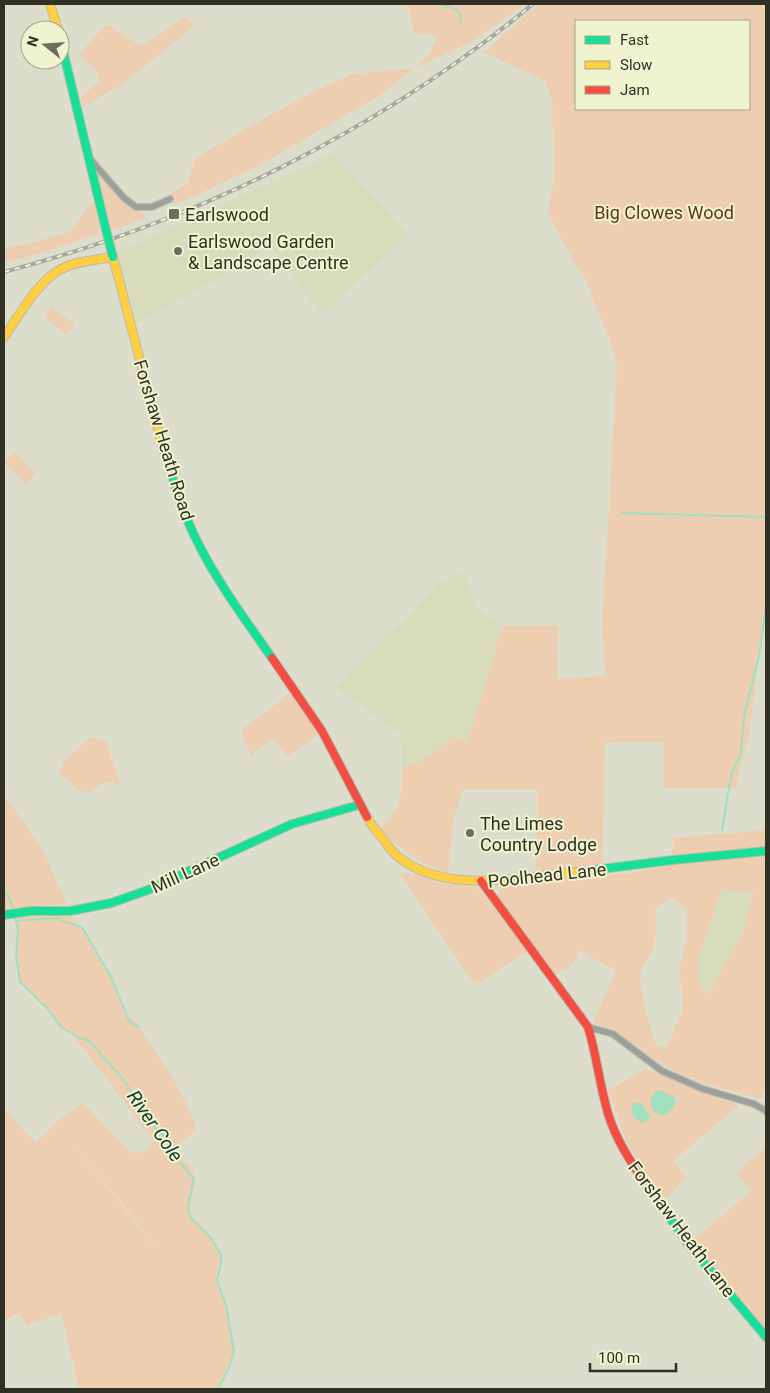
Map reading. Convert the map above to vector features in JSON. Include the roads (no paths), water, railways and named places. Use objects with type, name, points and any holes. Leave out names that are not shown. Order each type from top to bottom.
[{"type":"street","points":[[50,4],[55,20]]},
{"type":"street","name":"Forshaw Heath Road","points":[[68,70],[106,230],[163,447],[178,495],[194,536],[226,593],[322,731],[359,805]]},
{"type":"street","points":[[89,158],[124,198],[136,207],[152,207],[170,199]]},
{"type":"street","points":[[4,337],[51,276],[65,267],[113,257]]},
{"type":"street","name":"Poolhead Lane","points":[[359,805],[383,841],[407,863],[428,873],[447,878],[481,882],[766,850]]},
{"type":"street","name":"Mill Lane","points":[[4,915],[31,911],[70,911],[111,903],[148,890],[292,824],[359,805]]},
{"type":"street","name":"Forshaw Heath Lane","points":[[481,882],[525,939],[588,1027],[595,1050],[606,1108],[625,1153],[688,1244],[766,1338]]},
{"type":"street","points":[[588,1027],[613,1034],[662,1071],[703,1089],[754,1104],[766,1111]]},
{"type":"waterway","points":[[440,4],[457,10],[461,16],[460,23]]},
{"type":"waterway","points":[[622,513],[766,517]]},
{"type":"waterway","points":[[722,830],[731,776],[741,753],[744,717],[759,656],[766,607]]},
{"type":"waterway","name":"River Cole","points":[[4,892],[9,897],[14,912]]},
{"type":"waterway","name":"River Cole","points":[[15,916],[18,932],[16,955],[20,982],[47,1008],[62,1028],[89,1041],[123,1079],[154,1126],[174,1147],[178,1160],[194,1179],[188,1206],[191,1218],[211,1238],[221,1255],[217,1280],[226,1305],[234,1352],[229,1368],[218,1389]]},
{"type":"waterway","points":[[16,921],[57,918],[82,927],[111,977],[130,1023],[139,1027]]},
{"type":"railway","points":[[4,272],[76,251],[146,226],[215,198],[283,167],[349,131],[412,92],[474,50],[533,4]]},
{"type":"place","name":"Earlswood","points":[[174,214]]},
{"type":"place","name":"Earlswood Garden & Landscape Centre","points":[[178,251]]},
{"type":"place","name":"The Limes Country Lodge","points":[[470,833]]},
{"type":"park label","name":"Big Clowes Wood","points":[[664,212]]}]
